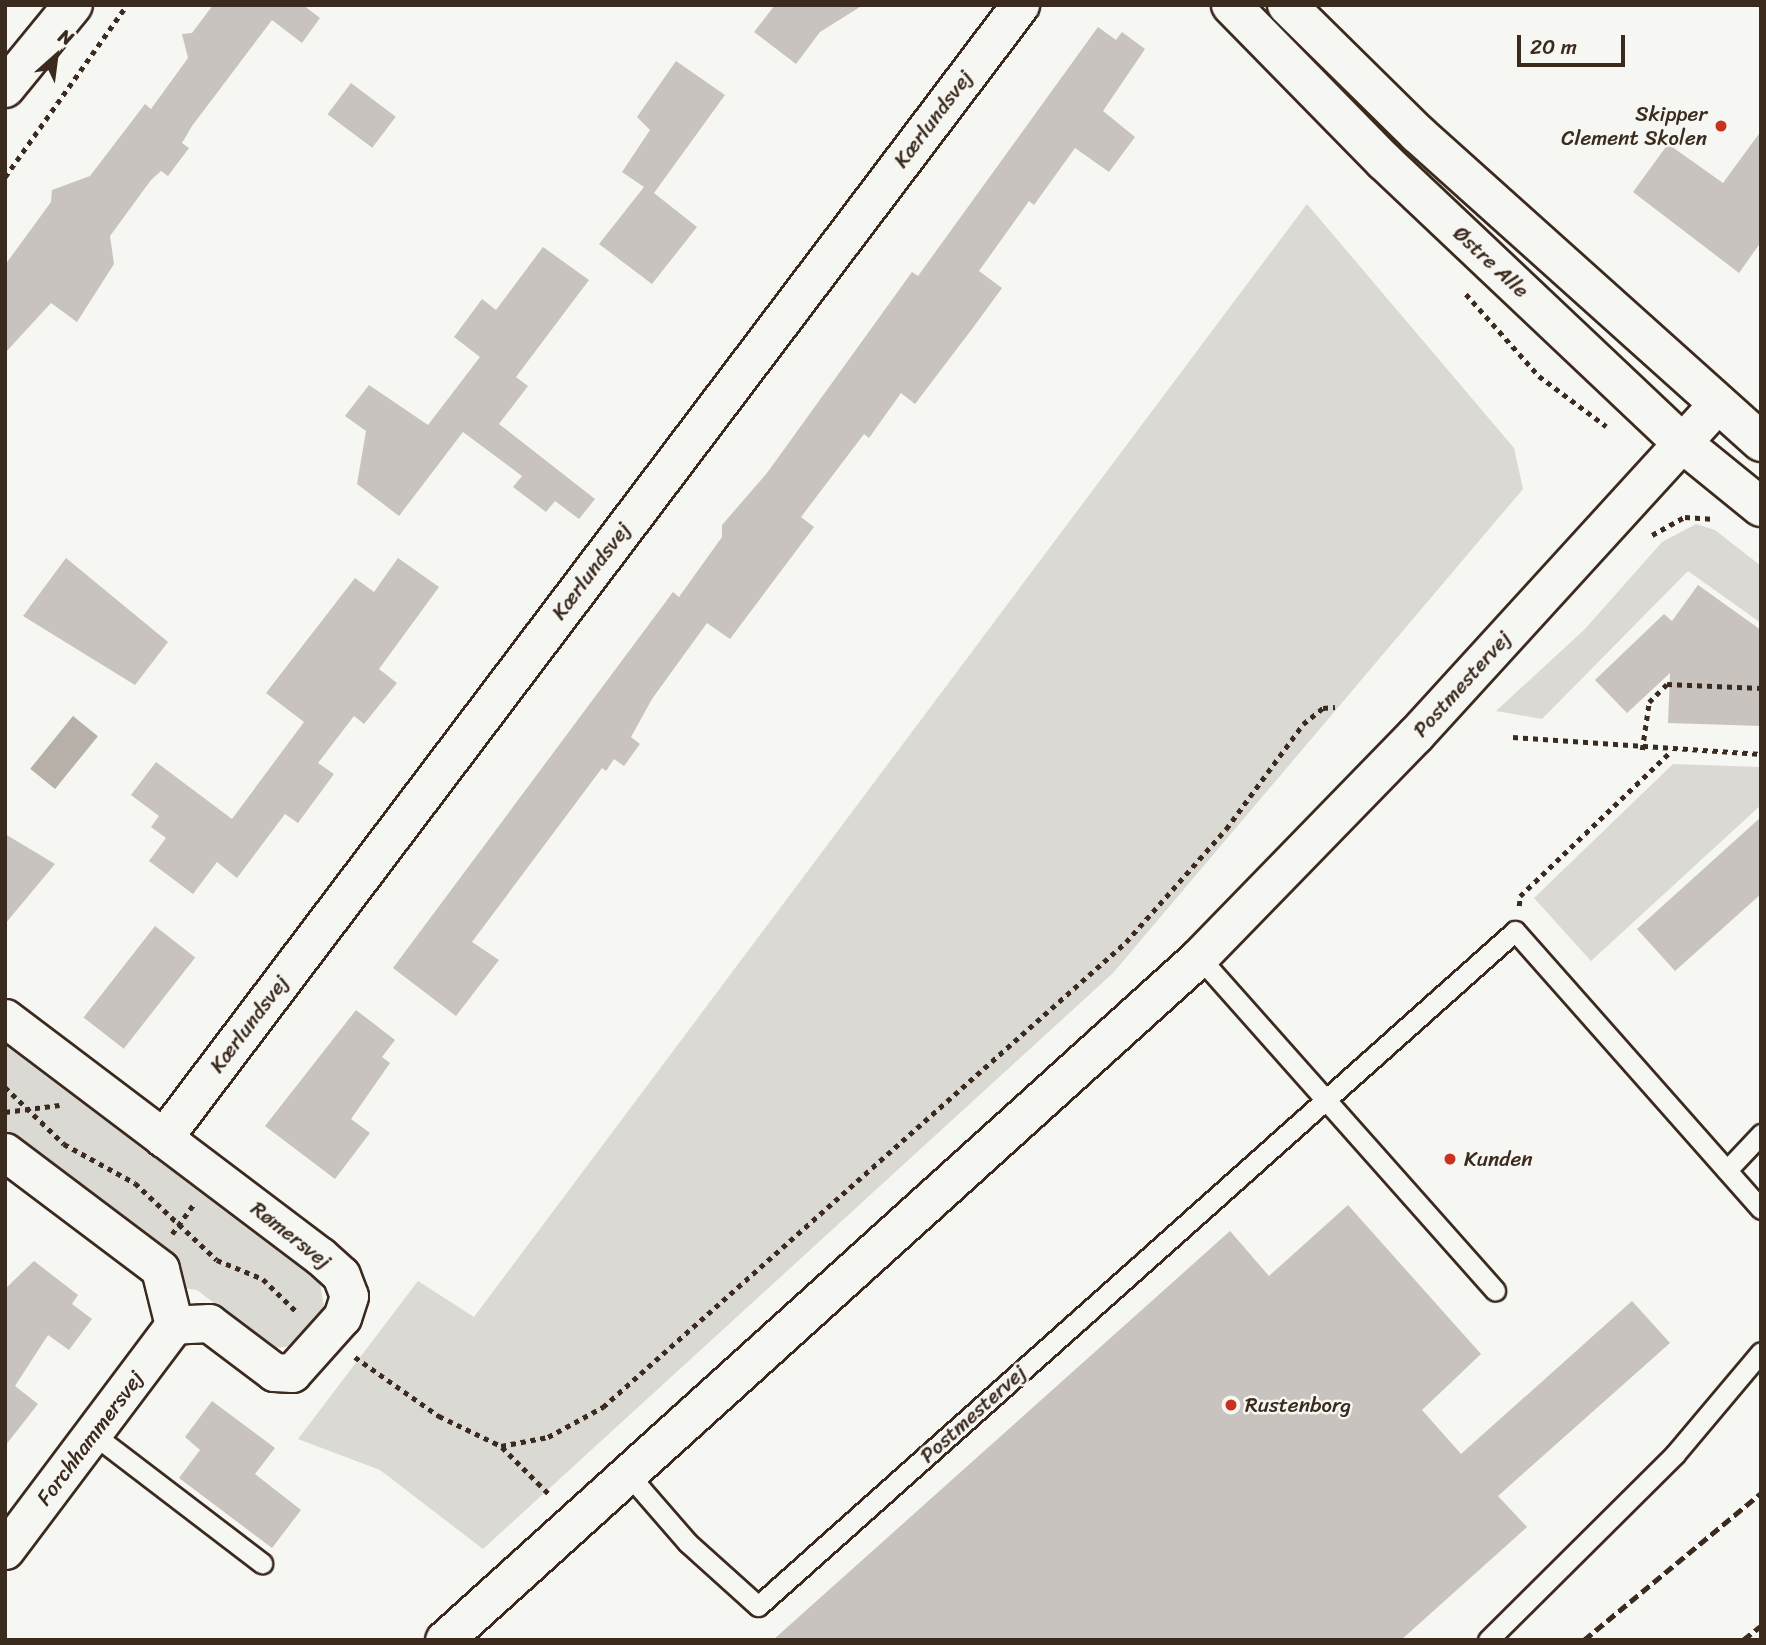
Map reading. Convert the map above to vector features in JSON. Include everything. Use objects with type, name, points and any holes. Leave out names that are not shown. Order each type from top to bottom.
[{"type":"street","points":[[5,88],[73,5]]},
{"type":"street","name":"Kærlundsvej","points":[[163,1138],[1020,5]]},
{"type":"street","name":"Østre Alle","points":[[1231,5],[1384,161],[1681,442],[1761,507]]},
{"type":"street","points":[[1287,5],[1418,134],[1761,442]]},
{"type":"street","name":"Postmestervej","points":[[444,1640],[1199,957],[1415,736],[1718,403]]},
{"type":"street","name":"Rømersvej","points":[[5,1018],[341,1275],[348,1296],[327,1336],[299,1368],[274,1372],[209,1324],[174,1325]]},
{"type":"street","points":[[5,1152],[160,1269],[174,1325]]},
{"type":"street","name":"Forchhammersvej","points":[[5,1550],[174,1325]]},
{"type":"lane","points":[[1515,931],[1761,1209]]},
{"type":"lane","name":"Postmestervej","points":[[628,1475],[688,1543],[758,1605],[1515,931]]},
{"type":"lane","points":[[1199,957],[1495,1290]]},
{"type":"lane","points":[[1727,1170],[1761,1134]]},
{"type":"lane","points":[[1488,1640],[1675,1454],[1761,1352]]},
{"type":"lane","points":[[93,1434],[262,1563]]},
{"type":"path","points":[[5,177],[127,5]]},
{"type":"path","points":[[1652,535],[1685,517],[1720,520]]},
{"type":"path","points":[[1642,750],[1649,702],[1667,684],[1761,688]]},
{"type":"path","points":[[501,1446],[548,1437],[613,1398],[1126,942],[1226,829],[1303,724],[1323,708],[1335,707]]},
{"type":"path","points":[[1513,737],[1670,752],[1761,754]]},
{"type":"path","points":[[1515,931],[1520,896],[1670,752]]},
{"type":"path","points":[[5,1087],[64,1144],[135,1183],[217,1260],[263,1279],[327,1336],[439,1416],[501,1446],[575,1521]]},
{"type":"path","points":[[150,1262],[214,1177]]},
{"type":"shaded area","points":[[1307,204],[1514,448],[1523,489],[1113,973],[483,1549],[380,1470],[298,1439],[418,1281],[474,1317]]},
{"type":"shaded area","points":[[1696,524],[1715,530],[1761,566],[1761,623],[1688,571],[1542,719],[1496,711],[1585,629],[1662,542]]},
{"type":"shaded area","points":[[73,716],[98,736],[55,789],[30,769]]},
{"type":"shaded area","points":[[1673,764],[1761,767],[1761,805],[1591,961],[1534,898]]},
{"type":"shaded area","points":[[5,1045],[320,1283],[324,1307],[295,1346],[273,1348],[197,1290],[176,1287],[5,1135]]},
{"type":"building","points":[[213,5],[303,5],[320,18],[302,43],[272,20],[192,126],[182,143],[189,148],[168,176],[161,171],[151,180],[110,236],[114,264],[77,322],[51,303],[5,353],[5,265],[51,202],[52,190],[90,176],[145,104],[151,109],[188,58],[182,34],[192,33]]},
{"type":"building","points":[[775,5],[863,5],[820,32],[796,64],[754,32]]},
{"type":"building","points":[[1098,27],[1116,40],[1122,32],[1145,49],[1103,111],[1135,137],[1109,172],[1075,148],[1034,205],[1029,201],[979,271],[1002,288],[975,325],[915,404],[901,393],[869,438],[864,434],[801,517],[814,527],[730,639],[707,623],[652,699],[631,737],[640,744],[624,766],[614,759],[606,771],[602,768],[472,942],[499,960],[456,1016],[393,968],[673,592],[679,597],[722,537],[722,525],[767,473],[912,272],[918,276]]},
{"type":"building","points":[[676,61],[725,95],[654,193],[697,227],[652,284],[599,244],[644,187],[622,172],[650,130],[637,117]]},
{"type":"building","points":[[351,83],[396,117],[372,148],[328,114]]},
{"type":"building","points":[[1761,131],[1761,242],[1739,273],[1633,192],[1668,144],[1723,183]]},
{"type":"building","points":[[543,247],[589,280],[516,377],[528,386],[499,424],[595,499],[579,519],[555,501],[546,512],[513,487],[522,476],[463,432],[399,516],[357,484],[366,431],[345,416],[369,385],[428,425],[480,357],[454,337],[482,299],[496,310]]},
{"type":"building","points":[[66,558],[168,642],[135,685],[23,616]]},
{"type":"building","points":[[398,558],[439,587],[379,669],[397,683],[364,724],[354,716],[318,763],[334,774],[298,823],[285,814],[237,878],[217,862],[193,894],[149,861],[166,838],[151,827],[159,816],[131,795],[156,762],[232,819],[304,722],[266,693],[355,578],[374,592]]},
{"type":"building","points":[[1698,585],[1761,630],[1761,726],[1668,723],[1670,673],[1627,713],[1595,680],[1664,614],[1672,621]]},
{"type":"building","points":[[1761,817],[1761,894],[1675,971],[1637,929]]},
{"type":"building","points":[[5,834],[55,864],[5,924]]},
{"type":"building","points":[[155,926],[195,957],[124,1049],[84,1017]]},
{"type":"building","points":[[356,1010],[395,1040],[382,1057],[390,1063],[351,1119],[370,1133],[335,1179],[265,1126]]},
{"type":"building","name":"Rustenborg","points":[[1348,1205],[1481,1354],[1422,1410],[1461,1454],[1632,1301],[1670,1343],[1498,1496],[1527,1527],[1401,1640],[773,1640],[1230,1231],[1269,1276]]},
{"type":"building","points":[[34,1261],[78,1295],[72,1304],[92,1319],[69,1350],[48,1335],[15,1386],[38,1404],[5,1446],[5,1289]]},
{"type":"building","points":[[212,1401],[275,1448],[255,1474],[301,1510],[272,1548],[179,1478],[200,1450],[185,1437]]},
{"type":"railway","points":[[1584,1640],[1761,1493]]},
{"type":"railway","points":[[1743,1640],[1761,1626]]},
{"type":"place","name":"Skipper Clement Skolen","points":[[1721,126]]},
{"type":"place","name":"Kunden","points":[[1450,1159]]},
{"type":"place","name":"Rustenborg","points":[[1231,1405]]}]
